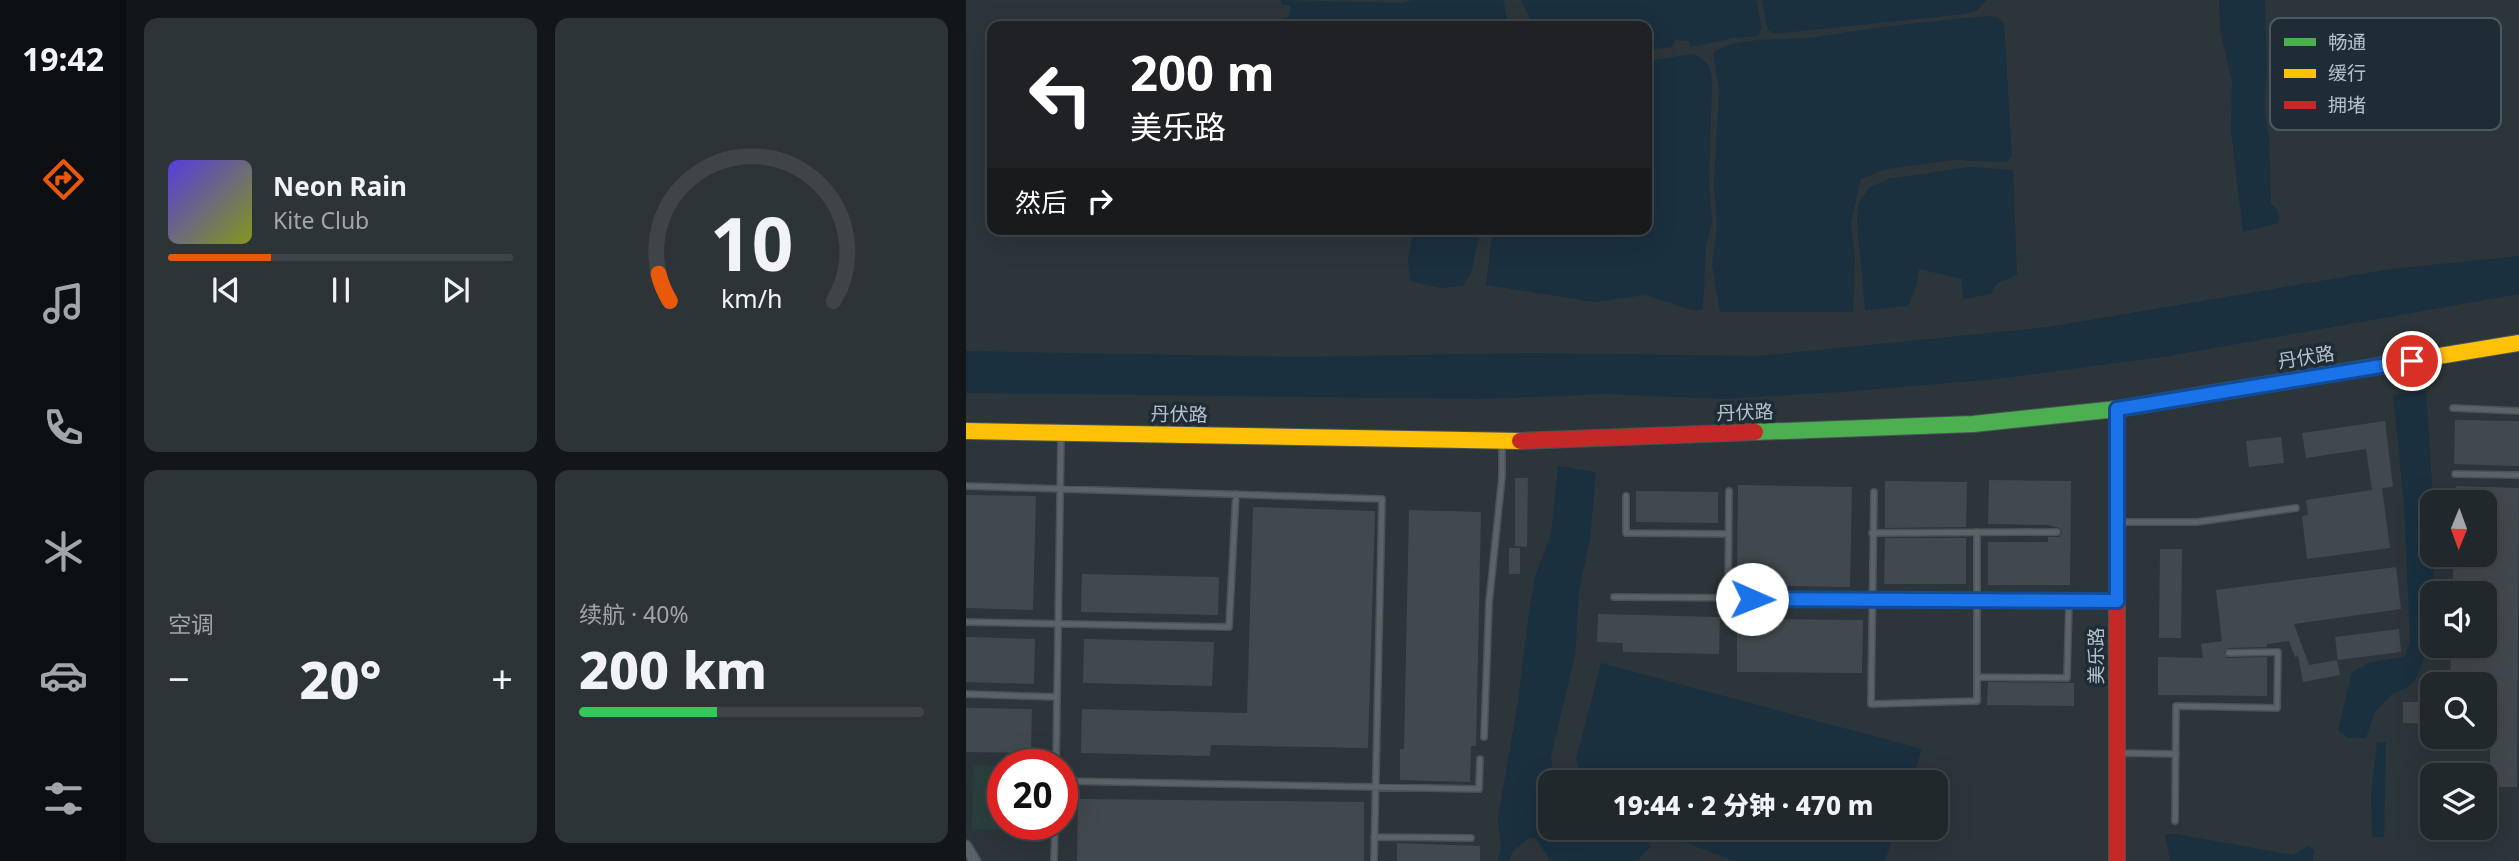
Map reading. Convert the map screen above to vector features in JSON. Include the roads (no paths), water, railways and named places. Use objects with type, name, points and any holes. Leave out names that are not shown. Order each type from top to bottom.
[{"type":"main road","name":"丹伏路","points":[[966,432],[1502,442],[1973,424],[2117,409],[2519,343]]},
{"type":"main road","name":"美乐路","points":[[2116,861],[2117,409]]},
{"type":"street","points":[[966,845],[975,861]]},
{"type":"lane","points":[[2453,408],[2519,411]]},
{"type":"lane","points":[[1056,749],[1061,433]]},
{"type":"lane","points":[[1484,737],[1489,603],[1502,477],[1502,442]]},
{"type":"lane","points":[[2455,474],[2519,475]]},
{"type":"lane","points":[[966,486],[1382,499],[1374,861]]},
{"type":"lane","points":[[1728,599],[1729,491]]},
{"type":"lane","points":[[1874,492],[1871,704],[1977,701],[1978,531]]},
{"type":"lane","points":[[966,622],[1229,627],[1236,494]]},
{"type":"lane","points":[[1626,496],[1626,533],[1728,534]]},
{"type":"lane","points":[[2117,522],[2197,522],[2296,508]]},
{"type":"lane","points":[[1872,533],[2057,532]]},
{"type":"lane","points":[[1614,597],[2117,601]]},
{"type":"lane","points":[[1977,677],[2067,678],[2069,601]]},
{"type":"lane","points":[[2175,821],[2176,706],[2277,708],[2278,652],[2229,653]]},
{"type":"lane","points":[[966,694],[1057,696]]},
{"type":"lane","points":[[2117,753],[2176,754]]},
{"type":"lane","points":[[1078,781],[1479,789],[1480,759]]},
{"type":"lane","points":[[1374,836],[1471,838]]},
{"type":"lane","points":[[1054,861],[1055,840]]},
{"type":"water","points":[[1281,0],[1402,3],[1412,0],[1503,0],[1508,21],[1277,21],[1289,17],[1291,6],[1281,4]]},
{"type":"water","points":[[1521,0],[1756,0],[1762,28],[1758,36],[1691,47],[1688,41],[1675,40],[1672,47],[1652,49],[1652,21],[1532,21]]},
{"type":"water","points":[[1762,0],[1986,0],[1978,10],[1964,14],[1774,34],[1768,30]]},
{"type":"water","points":[[2219,0],[2265,0],[2267,71],[2264,106],[2269,138],[2271,204],[2280,217],[2278,223],[2243,232],[2231,132],[2232,81],[2220,31]]},
{"type":"water","points":[[1997,17],[2004,23],[2012,156],[2007,162],[1952,160],[1887,169],[1861,179],[1851,222],[1855,258],[1853,312],[1720,312],[1712,265],[1717,225],[1714,184],[1719,90],[1713,53],[1724,47],[1751,41],[1810,38],[1905,24]]},
{"type":"water","points":[[1693,54],[1706,62],[1712,79],[1709,181],[1712,223],[1706,246],[1703,309],[1695,311],[1645,295],[1594,302],[1486,285],[1492,235],[1652,235],[1652,60]]},
{"type":"water","points":[[1969,167],[2013,170],[2017,275],[1996,284],[1991,294],[1963,299],[1962,279],[1919,269],[1916,287],[1908,306],[1865,310],[1857,222],[1858,204],[1869,188],[1888,179]]},
{"type":"water","points":[[1412,235],[1479,235],[1472,271],[1463,286],[1441,288],[1410,281],[1408,259]]},
{"type":"water","points":[[2519,256],[2519,294],[2169,356],[1996,379],[1724,399],[1606,394],[1480,399],[966,393],[966,351],[1302,357],[1533,353],[1758,356],[2048,327],[2391,269]]},
{"type":"water","points":[[2426,391],[2432,490],[2420,490],[2420,567],[2434,567],[2434,581],[2420,581],[2420,658],[2424,658],[2417,677],[2407,688],[2392,694],[2375,712],[2366,738],[2348,738],[2338,730],[2352,672],[2371,662],[2404,657],[2410,642],[2404,506],[2393,395]]},
{"type":"water","points":[[1558,466],[1596,472],[1590,539],[1579,591],[1575,655],[1551,757],[1553,770],[1538,770],[1538,840],[1644,840],[1651,846],[1637,861],[1551,861],[1536,839],[1529,838],[1513,851],[1508,861],[1497,861],[1501,849],[1498,818],[1517,707],[1529,612],[1535,576],[1551,534]]},
{"type":"water","points":[[1601,663],[1922,749],[1915,770],[1579,770],[1576,759]]},
{"type":"water","points":[[2377,742],[2386,742],[2384,837],[2372,837],[2371,795]]},
{"type":"water","points":[[2176,834],[2293,855],[2308,846],[2314,850],[2313,861],[2170,861],[2165,835]]},
{"type":"water","points":[[1892,840],[1885,861],[1734,861],[1682,841]]}]
